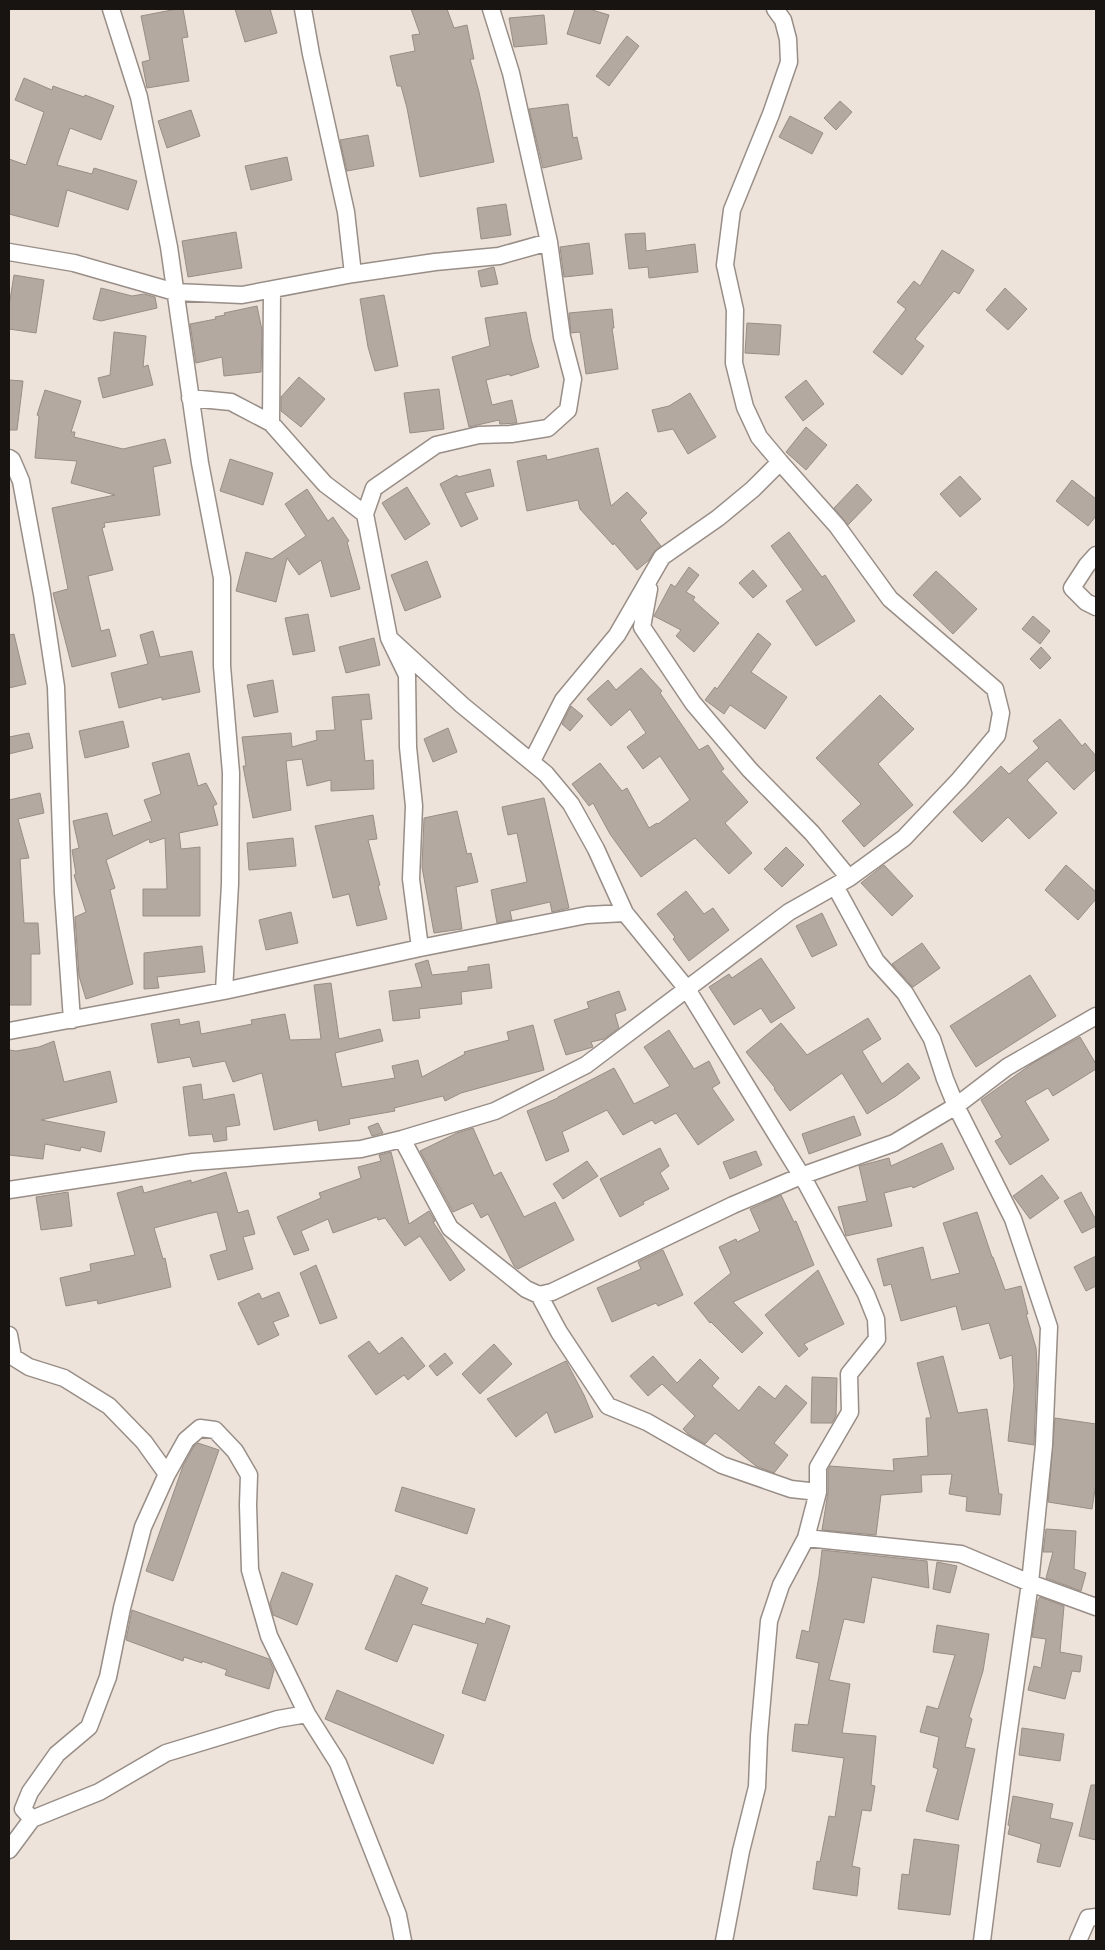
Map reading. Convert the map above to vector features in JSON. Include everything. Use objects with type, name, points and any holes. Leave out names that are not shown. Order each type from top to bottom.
[{"type":"street","points":[[111,9],[139,96],[170,247],[200,463],[222,578],[222,666],[231,773],[230,884],[224,991]]},
{"type":"street","points":[[303,9],[310,54],[346,212],[353,274]]},
{"type":"street","points":[[420,948],[411,879],[414,806],[408,747],[408,676],[389,638],[364,514],[374,488],[436,445],[478,435],[511,434],[548,428],[568,410],[573,379],[562,337],[549,242],[511,73],[491,9]]},
{"type":"street","points":[[9,1190],[193,1162],[361,1149],[402,1139],[495,1111],[586,1065],[789,912],[849,878],[904,838],[959,780],[997,735],[1000,713],[995,689],[890,599],[837,526],[759,437],[745,407],[734,364],[734,310],[725,265],[732,210],[771,114],[789,62],[788,39],[783,20],[774,9]]},
{"type":"street","points":[[9,252],[74,263],[175,292],[242,295],[353,274],[435,262],[499,256],[549,242]]},
{"type":"street","points":[[271,423],[272,290]]},
{"type":"street","points":[[190,398],[231,402],[271,423],[325,484],[364,514]]},
{"type":"street","points":[[9,458],[12,460],[21,481],[42,594],[56,687],[63,893],[72,1020]]},
{"type":"street","points":[[532,762],[563,700],[617,635],[662,557],[718,518],[753,489],[780,462]]},
{"type":"street","points":[[1096,555],[1072,588],[1086,602],[1096,607]]},
{"type":"street","points":[[650,580],[642,627],[688,696],[750,770],[812,833],[849,878]]},
{"type":"street","points":[[389,638],[462,705],[546,774],[570,804],[596,849],[625,913],[687,989],[802,1176],[866,1294],[876,1319],[877,1339],[849,1374],[850,1412],[818,1467],[818,1492],[806,1538],[781,1585],[770,1621],[759,1736],[757,1787],[741,1852],[724,1941]]},
{"type":"street","points":[[835,886],[876,961],[904,993],[932,1038],[944,1079],[956,1106],[1013,1219],[1049,1327],[1044,1445],[1030,1583],[982,1941]]},
{"type":"street","points":[[9,1031],[224,991],[420,948],[588,915],[625,913]]},
{"type":"street","points":[[539,1295],[552,1292],[733,1205],[802,1176],[894,1143],[956,1106],[1007,1067],[1096,1016]]},
{"type":"street","points":[[402,1139],[450,1228],[526,1289],[539,1295],[559,1332],[608,1406],[647,1422],[722,1465],[791,1489],[818,1492]]},
{"type":"street","points":[[9,1335],[13,1357],[29,1367],[64,1378],[110,1406],[144,1442],[167,1474]]},
{"type":"street","points":[[32,1819],[24,1809],[30,1792],[56,1754],[89,1727],[108,1677],[122,1608],[143,1527],[167,1474],[186,1440],[200,1428],[215,1430],[235,1451],[249,1475],[250,1570],[268,1636],[307,1714],[338,1763],[398,1915],[403,1941]]},
{"type":"street","points":[[806,1538],[960,1554],[1030,1583],[1096,1607]]},
{"type":"street","points":[[9,1850],[32,1819],[99,1792],[166,1754],[278,1718],[307,1714]]},
{"type":"street","points":[[1078,1941],[1088,1918],[1096,1917]]},
{"type":"building","points":[[183,9],[188,37],[182,38],[189,81],[147,88],[142,62],[150,60],[141,16]]},
{"type":"building","points":[[235,9],[270,9],[277,33],[245,42]]},
{"type":"building","points":[[411,9],[447,9],[454,28],[467,25],[474,59],[470,59],[494,162],[420,177],[407,108],[401,86],[397,86],[390,56],[415,51],[412,35],[420,34]]},
{"type":"building","points":[[575,9],[589,9],[609,15],[600,44],[567,34]]},
{"type":"building","points":[[544,15],[547,44],[514,47],[509,18]]},
{"type":"building","points":[[627,36],[639,46],[609,86],[596,76]]},
{"type":"building","points":[[24,78],[52,90],[53,86],[114,106],[101,140],[70,128],[57,165],[92,174],[94,168],[137,181],[128,210],[67,190],[58,227],[9,214],[9,159],[26,165],[44,112],[15,100]]},
{"type":"building","points":[[840,101],[852,112],[836,130],[824,118]]},
{"type":"building","points":[[568,104],[573,138],[577,137],[582,159],[543,168],[529,109]]},
{"type":"building","points":[[191,110],[200,136],[167,148],[158,121]]},
{"type":"building","points":[[790,116],[823,133],[812,154],[779,137]]},
{"type":"building","points":[[368,135],[374,166],[347,171],[340,140]]},
{"type":"building","points":[[287,157],[292,180],[251,190],[245,166]]},
{"type":"building","points":[[506,204],[511,235],[481,239],[477,208]]},
{"type":"building","points":[[236,232],[242,268],[188,277],[182,241]]},
{"type":"building","points":[[645,233],[646,251],[695,244],[698,272],[649,278],[648,267],[629,269],[625,234]]},
{"type":"building","points":[[589,243],[593,274],[564,277],[560,247]]},
{"type":"building","points":[[942,250],[974,270],[959,294],[954,291],[915,339],[924,346],[902,375],[873,352],[906,309],[897,302],[914,281],[920,286]]},
{"type":"building","points":[[494,267],[498,284],[481,287],[478,271]]},
{"type":"building","points":[[14,275],[44,280],[36,333],[9,329],[9,306]]},
{"type":"building","points":[[101,288],[132,296],[144,294],[155,297],[157,308],[101,321],[93,319]]},
{"type":"building","points":[[1005,288],[1027,309],[1008,330],[986,310]]},
{"type":"building","points":[[384,295],[398,366],[375,371],[368,347],[360,299]]},
{"type":"building","points":[[257,306],[262,330],[261,372],[224,376],[222,357],[196,363],[190,324],[216,319],[215,317],[225,315],[224,313]]},
{"type":"building","points":[[612,309],[614,328],[612,328],[618,369],[586,374],[580,332],[571,333],[569,313]]},
{"type":"building","points":[[526,312],[539,367],[510,376],[510,374],[486,380],[492,405],[512,400],[517,423],[500,424],[499,420],[469,427],[452,357],[490,346],[485,318]]},
{"type":"building","points":[[747,323],[781,325],[779,355],[745,353]]},
{"type":"building","points":[[114,332],[146,336],[143,367],[148,365],[153,385],[103,398],[98,378],[110,375]]},
{"type":"building","points":[[299,377],[325,399],[301,427],[281,411],[281,397]]},
{"type":"building","points":[[9,380],[23,381],[17,430],[9,430]]},
{"type":"building","points":[[806,380],[824,404],[803,421],[785,397]]},
{"type":"building","points":[[439,389],[444,429],[410,433],[404,393]]},
{"type":"building","points":[[45,390],[81,401],[71,432],[75,432],[74,437],[123,449],[165,439],[171,463],[153,467],[160,515],[104,523],[105,527],[102,528],[113,570],[88,576],[101,631],[109,629],[116,656],[72,667],[53,593],[68,589],[52,508],[115,495],[71,483],[77,461],[35,458],[39,416],[37,415]]},
{"type":"building","points":[[690,393],[716,437],[688,454],[673,429],[658,432],[652,410],[669,406]]},
{"type":"building","points":[[806,427],[827,445],[806,470],[786,452]]},
{"type":"building","points":[[598,448],[611,506],[627,492],[647,513],[640,520],[661,546],[637,570],[614,543],[613,545],[580,509],[578,500],[527,511],[517,461],[546,455],[547,460]]},
{"type":"building","points":[[230,459],[273,473],[263,505],[220,491]]},
{"type":"building","points":[[490,469],[494,486],[465,493],[478,519],[461,527],[440,484],[457,475],[458,477]]},
{"type":"building","points":[[960,476],[981,499],[960,517],[940,494]]},
{"type":"building","points":[[1072,480],[1096,499],[1096,516],[1088,526],[1056,501]]},
{"type":"building","points":[[857,484],[872,500],[848,525],[834,508]]},
{"type":"building","points":[[407,487],[430,524],[405,540],[382,503]]},
{"type":"building","points":[[307,489],[328,521],[333,517],[349,541],[347,542],[360,589],[331,597],[321,560],[299,575],[287,558],[276,602],[236,591],[246,552],[272,559],[306,536],[285,504]]},
{"type":"building","points":[[789,532],[822,577],[825,575],[855,621],[816,646],[786,601],[803,590],[771,546]]},
{"type":"building","points":[[427,561],[441,597],[405,611],[391,575]]},
{"type":"building","points":[[689,567],[699,575],[686,592],[695,597],[693,600],[719,623],[694,652],[676,636],[681,630],[654,616],[671,584],[675,587]]},
{"type":"building","points":[[753,570],[767,586],[753,598],[739,583]]},
{"type":"building","points":[[936,571],[977,609],[953,634],[913,595]]},
{"type":"building","points":[[308,614],[315,651],[293,655],[285,618]]},
{"type":"building","points":[[1033,616],[1050,631],[1040,644],[1022,629]]},
{"type":"building","points":[[153,631],[160,657],[192,651],[200,692],[162,700],[162,697],[119,708],[111,673],[148,664],[140,635]]},
{"type":"building","points":[[758,633],[771,644],[751,672],[787,697],[765,729],[730,705],[724,714],[705,700],[715,687],[717,689]]},
{"type":"building","points":[[14,634],[26,684],[9,688],[9,635]]},
{"type":"building","points":[[374,638],[380,665],[346,673],[339,647]]},
{"type":"building","points":[[1041,647],[1051,658],[1040,669],[1030,659]]},
{"type":"building","points":[[641,668],[662,691],[660,693],[699,750],[708,745],[724,769],[721,771],[748,802],[725,823],[752,853],[729,874],[695,838],[641,877],[610,834],[593,803],[589,806],[572,784],[600,763],[622,791],[627,788],[649,828],[658,824],[690,800],[660,756],[643,769],[627,747],[646,733],[630,709],[611,726],[587,699],[608,680],[616,690]]},
{"type":"building","points":[[273,680],[278,712],[254,717],[247,685]]},
{"type":"building","points":[[369,694],[372,719],[361,720],[365,761],[373,760],[374,789],[331,791],[331,780],[307,786],[302,759],[286,761],[291,810],[253,818],[243,766],[246,766],[242,737],[291,733],[292,747],[317,740],[316,731],[335,730],[332,697]]},
{"type":"building","points":[[880,695],[914,729],[878,764],[913,805],[864,847],[842,821],[861,804],[816,758]]},
{"type":"building","points":[[571,706],[583,716],[570,731],[562,724]]},
{"type":"building","points":[[1060,719],[1082,746],[1085,743],[1096,756],[1096,769],[1074,790],[1047,761],[1027,780],[1057,813],[1029,839],[1008,817],[982,842],[953,812],[1001,766],[1009,774],[1039,748],[1033,741]]},
{"type":"building","points":[[123,721],[129,747],[85,758],[79,731]]},
{"type":"building","points":[[448,728],[457,752],[433,762],[424,739]]},
{"type":"building","points":[[29,733],[33,748],[9,754],[9,737]]},
{"type":"building","points":[[189,753],[198,786],[206,783],[217,804],[213,806],[218,825],[179,833],[181,849],[200,847],[200,916],[143,916],[143,889],[167,889],[165,838],[150,843],[149,839],[106,860],[115,888],[110,890],[133,984],[86,999],[79,976],[75,917],[86,912],[74,875],[76,874],[72,850],[79,848],[73,821],[107,813],[113,836],[152,821],[144,800],[161,794],[152,763]]},
{"type":"building","points":[[40,793],[44,813],[18,819],[29,858],[20,859],[24,923],[38,923],[40,954],[31,954],[31,1005],[9,1005],[9,800]]},
{"type":"building","points":[[544,798],[569,908],[552,912],[550,902],[510,911],[512,920],[497,923],[491,890],[527,882],[517,833],[508,835],[502,807]]},
{"type":"building","points":[[457,811],[467,854],[471,853],[478,882],[456,887],[462,929],[434,933],[422,867],[424,818]]},
{"type":"building","points":[[373,815],[377,839],[368,840],[387,919],[357,926],[349,894],[333,898],[315,826]]},
{"type":"building","points":[[293,838],[296,866],[249,870],[247,843]]},
{"type":"building","points":[[786,847],[804,865],[782,887],[764,869]]},
{"type":"building","points":[[884,865],[913,896],[892,916],[861,883]]},
{"type":"building","points":[[1066,865],[1096,892],[1096,899],[1078,920],[1045,890]]},
{"type":"building","points":[[686,891],[704,914],[713,908],[729,930],[689,961],[673,939],[675,937],[657,914]]},
{"type":"building","points":[[291,912],[298,943],[266,950],[259,920]]},
{"type":"building","points":[[822,913],[837,945],[812,957],[796,926]]},
{"type":"building","points":[[922,943],[940,968],[913,987],[892,964]]},
{"type":"building","points":[[202,946],[205,972],[157,977],[159,988],[144,989],[144,953]]},
{"type":"building","points":[[761,958],[795,1008],[771,1023],[761,1008],[734,1025],[709,987],[729,974],[732,978]]},
{"type":"building","points":[[428,960],[432,975],[468,971],[468,967],[489,964],[492,988],[461,992],[462,1004],[419,1009],[420,1018],[393,1021],[389,991],[422,987],[415,964]]},
{"type":"building","points":[[1030,975],[1056,1016],[976,1067],[950,1026]]},
{"type":"building","points":[[331,983],[339,1039],[380,1029],[383,1041],[335,1053],[342,1087],[395,1078],[392,1066],[418,1060],[422,1077],[465,1054],[464,1052],[509,1040],[507,1032],[533,1025],[544,1070],[461,1093],[445,1101],[443,1096],[394,1108],[395,1111],[349,1119],[350,1124],[319,1131],[317,1120],[274,1130],[262,1073],[233,1082],[225,1061],[193,1067],[190,1057],[158,1063],[151,1024],[179,1019],[180,1025],[199,1021],[201,1034],[252,1024],[251,1020],[285,1014],[290,1040],[321,1039],[314,985]]},
{"type":"building","points":[[619,991],[626,1010],[615,1014],[619,1028],[604,1039],[591,1042],[593,1047],[566,1055],[554,1020],[589,1008],[587,1002]]},
{"type":"building","points":[[868,1018],[881,1039],[862,1051],[882,1084],[908,1063],[920,1078],[867,1114],[842,1073],[790,1111],[775,1088],[746,1052],[781,1023],[807,1055]]},
{"type":"building","points":[[669,1030],[694,1069],[709,1061],[720,1083],[712,1088],[734,1120],[698,1145],[676,1113],[655,1124],[652,1120],[623,1135],[607,1110],[562,1132],[569,1151],[546,1161],[527,1111],[558,1098],[614,1068],[634,1104],[670,1086],[644,1047]]},
{"type":"building","points":[[1080,1037],[1096,1064],[1096,1069],[1053,1096],[1048,1088],[1025,1101],[1049,1140],[1010,1165],[995,1141],[1002,1137],[981,1100],[1033,1063]]},
{"type":"building","points":[[54,1041],[64,1082],[110,1071],[117,1102],[41,1120],[105,1132],[101,1152],[81,1147],[80,1151],[45,1144],[43,1159],[9,1155],[9,1050],[16,1051],[39,1047]]},
{"type":"building","points":[[201,1084],[203,1100],[234,1094],[240,1125],[226,1127],[227,1140],[214,1142],[212,1134],[189,1136],[183,1087]]},
{"type":"building","points":[[854,1116],[861,1135],[809,1154],[802,1134]]},
{"type":"building","points":[[378,1123],[383,1133],[372,1136],[368,1127]]},
{"type":"building","points":[[473,1128],[494,1176],[501,1172],[524,1217],[555,1202],[574,1240],[518,1269],[514,1266],[488,1214],[481,1218],[473,1203],[453,1212],[420,1151],[457,1133]]},
{"type":"building","points":[[942,1143],[954,1169],[913,1188],[912,1186],[884,1193],[892,1226],[846,1236],[838,1207],[867,1201],[859,1166],[889,1158],[891,1166]]},
{"type":"building","points":[[660,1148],[669,1166],[660,1173],[669,1189],[643,1202],[644,1204],[620,1217],[600,1179]]},
{"type":"building","points":[[756,1151],[762,1165],[730,1179],[723,1162]]},
{"type":"building","points":[[391,1152],[409,1224],[429,1211],[435,1221],[433,1222],[465,1270],[450,1281],[420,1236],[405,1246],[385,1218],[378,1220],[377,1217],[333,1233],[328,1219],[301,1231],[309,1250],[294,1255],[277,1217],[321,1198],[319,1193],[361,1178],[358,1167],[381,1161],[379,1155]]},
{"type":"building","points":[[587,1161],[598,1176],[563,1199],[553,1184]]},
{"type":"building","points":[[226,1172],[238,1213],[248,1210],[255,1234],[243,1237],[253,1269],[218,1280],[210,1255],[227,1250],[217,1212],[154,1228],[163,1259],[165,1258],[171,1287],[98,1304],[97,1300],[66,1306],[60,1278],[91,1271],[90,1264],[135,1255],[117,1193],[142,1186],[144,1193],[191,1180],[191,1183]]},
{"type":"building","points":[[1042,1175],[1059,1198],[1030,1219],[1013,1196]]},
{"type":"building","points":[[68,1192],[72,1226],[41,1230],[36,1197]]},
{"type":"building","points":[[1081,1192],[1096,1220],[1096,1226],[1082,1233],[1064,1201]]},
{"type":"building","points":[[781,1195],[794,1222],[796,1221],[814,1265],[733,1302],[763,1333],[742,1353],[710,1323],[694,1303],[731,1273],[719,1247],[736,1239],[737,1242],[760,1231],[750,1209]]},
{"type":"building","points":[[977,1212],[1005,1290],[1021,1286],[1028,1314],[1026,1314],[1036,1348],[1037,1364],[1034,1445],[1008,1441],[1014,1386],[1012,1355],[1000,1359],[989,1323],[962,1330],[956,1306],[901,1321],[891,1284],[884,1286],[877,1259],[923,1247],[931,1280],[960,1273],[943,1223]]},
{"type":"building","points":[[663,1250],[683,1295],[658,1306],[656,1303],[612,1322],[597,1288],[641,1269],[638,1262]]},
{"type":"building","points":[[1096,1256],[1096,1286],[1086,1291],[1074,1267]]},
{"type":"building","points":[[316,1265],[337,1318],[320,1324],[300,1273]]},
{"type":"building","points":[[818,1270],[844,1324],[804,1344],[808,1349],[799,1357],[765,1315]]},
{"type":"building","points":[[279,1292],[289,1316],[273,1322],[279,1335],[258,1345],[238,1303],[259,1293],[262,1299]]},
{"type":"building","points":[[402,1337],[425,1366],[408,1380],[404,1375],[376,1395],[348,1356],[369,1341],[379,1354]]},
{"type":"building","points":[[494,1344],[512,1364],[480,1394],[462,1374]]},
{"type":"building","points":[[445,1353],[453,1363],[437,1376],[429,1366]]},
{"type":"building","points":[[653,1356],[677,1383],[700,1359],[719,1378],[712,1386],[739,1411],[759,1386],[775,1399],[786,1385],[807,1403],[774,1443],[788,1455],[774,1473],[756,1466],[715,1433],[705,1444],[688,1434],[683,1429],[695,1416],[662,1384],[648,1396],[630,1376]]},
{"type":"building","points":[[943,1356],[958,1413],[987,1409],[999,1494],[1002,1494],[1000,1515],[966,1511],[967,1497],[949,1494],[952,1474],[921,1475],[922,1492],[881,1495],[876,1535],[822,1530],[830,1466],[894,1471],[893,1459],[928,1456],[926,1418],[931,1418],[917,1363]]},
{"type":"building","points":[[566,1361],[593,1417],[555,1433],[547,1412],[516,1437],[487,1399]]},
{"type":"building","points":[[812,1377],[837,1378],[836,1416],[832,1423],[811,1423]]},
{"type":"building","points":[[1055,1418],[1096,1424],[1096,1483],[1092,1509],[1048,1502]]},
{"type":"building","points":[[198,1443],[219,1450],[173,1581],[146,1571],[183,1466],[194,1446]]},
{"type":"building","points":[[402,1487],[475,1509],[467,1534],[395,1511]]},
{"type":"building","points":[[1046,1529],[1076,1531],[1074,1569],[1086,1573],[1081,1591],[1046,1578],[1053,1552],[1043,1552]]},
{"type":"building","points":[[822,1550],[927,1561],[929,1588],[872,1577],[864,1623],[844,1619],[829,1680],[850,1684],[842,1733],[876,1736],[871,1785],[875,1786],[871,1811],[862,1810],[852,1866],[860,1868],[857,1896],[813,1889],[817,1861],[820,1862],[829,1816],[835,1817],[844,1758],[792,1751],[795,1724],[808,1725],[819,1663],[796,1658],[802,1630],[809,1632]]},
{"type":"building","points":[[937,1562],[957,1566],[950,1593],[933,1589]]},
{"type":"building","points":[[282,1572],[313,1584],[297,1625],[273,1615],[270,1603]]},
{"type":"building","points":[[396,1575],[428,1588],[421,1604],[485,1624],[487,1618],[510,1626],[485,1701],[462,1693],[478,1644],[413,1624],[397,1662],[365,1649]]},
{"type":"building","points":[[1040,1597],[1064,1606],[1060,1652],[1082,1656],[1080,1672],[1072,1671],[1065,1699],[1028,1690],[1034,1666],[1041,1668],[1046,1639],[1032,1637]]},
{"type":"building","points":[[132,1610],[269,1659],[274,1670],[269,1689],[225,1675],[227,1670],[202,1661],[202,1663],[184,1657],[183,1661],[126,1640]]},
{"type":"building","points":[[937,1625],[989,1634],[983,1671],[969,1717],[972,1719],[965,1747],[975,1749],[958,1820],[926,1811],[938,1769],[933,1767],[939,1737],[920,1732],[927,1706],[938,1709],[955,1655],[933,1652]]},
{"type":"building","points":[[337,1690],[444,1735],[433,1764],[325,1719]]},
{"type":"building","points":[[1022,1728],[1064,1734],[1060,1761],[1019,1755]]},
{"type":"building","points":[[1091,1785],[1096,1785],[1096,1840],[1079,1836]]},
{"type":"building","points":[[1013,1796],[1053,1804],[1050,1818],[1073,1823],[1060,1867],[1037,1862],[1041,1844],[1008,1834]]},
{"type":"building","points":[[914,1839],[959,1845],[950,1915],[898,1909],[902,1874],[909,1875]]}]
